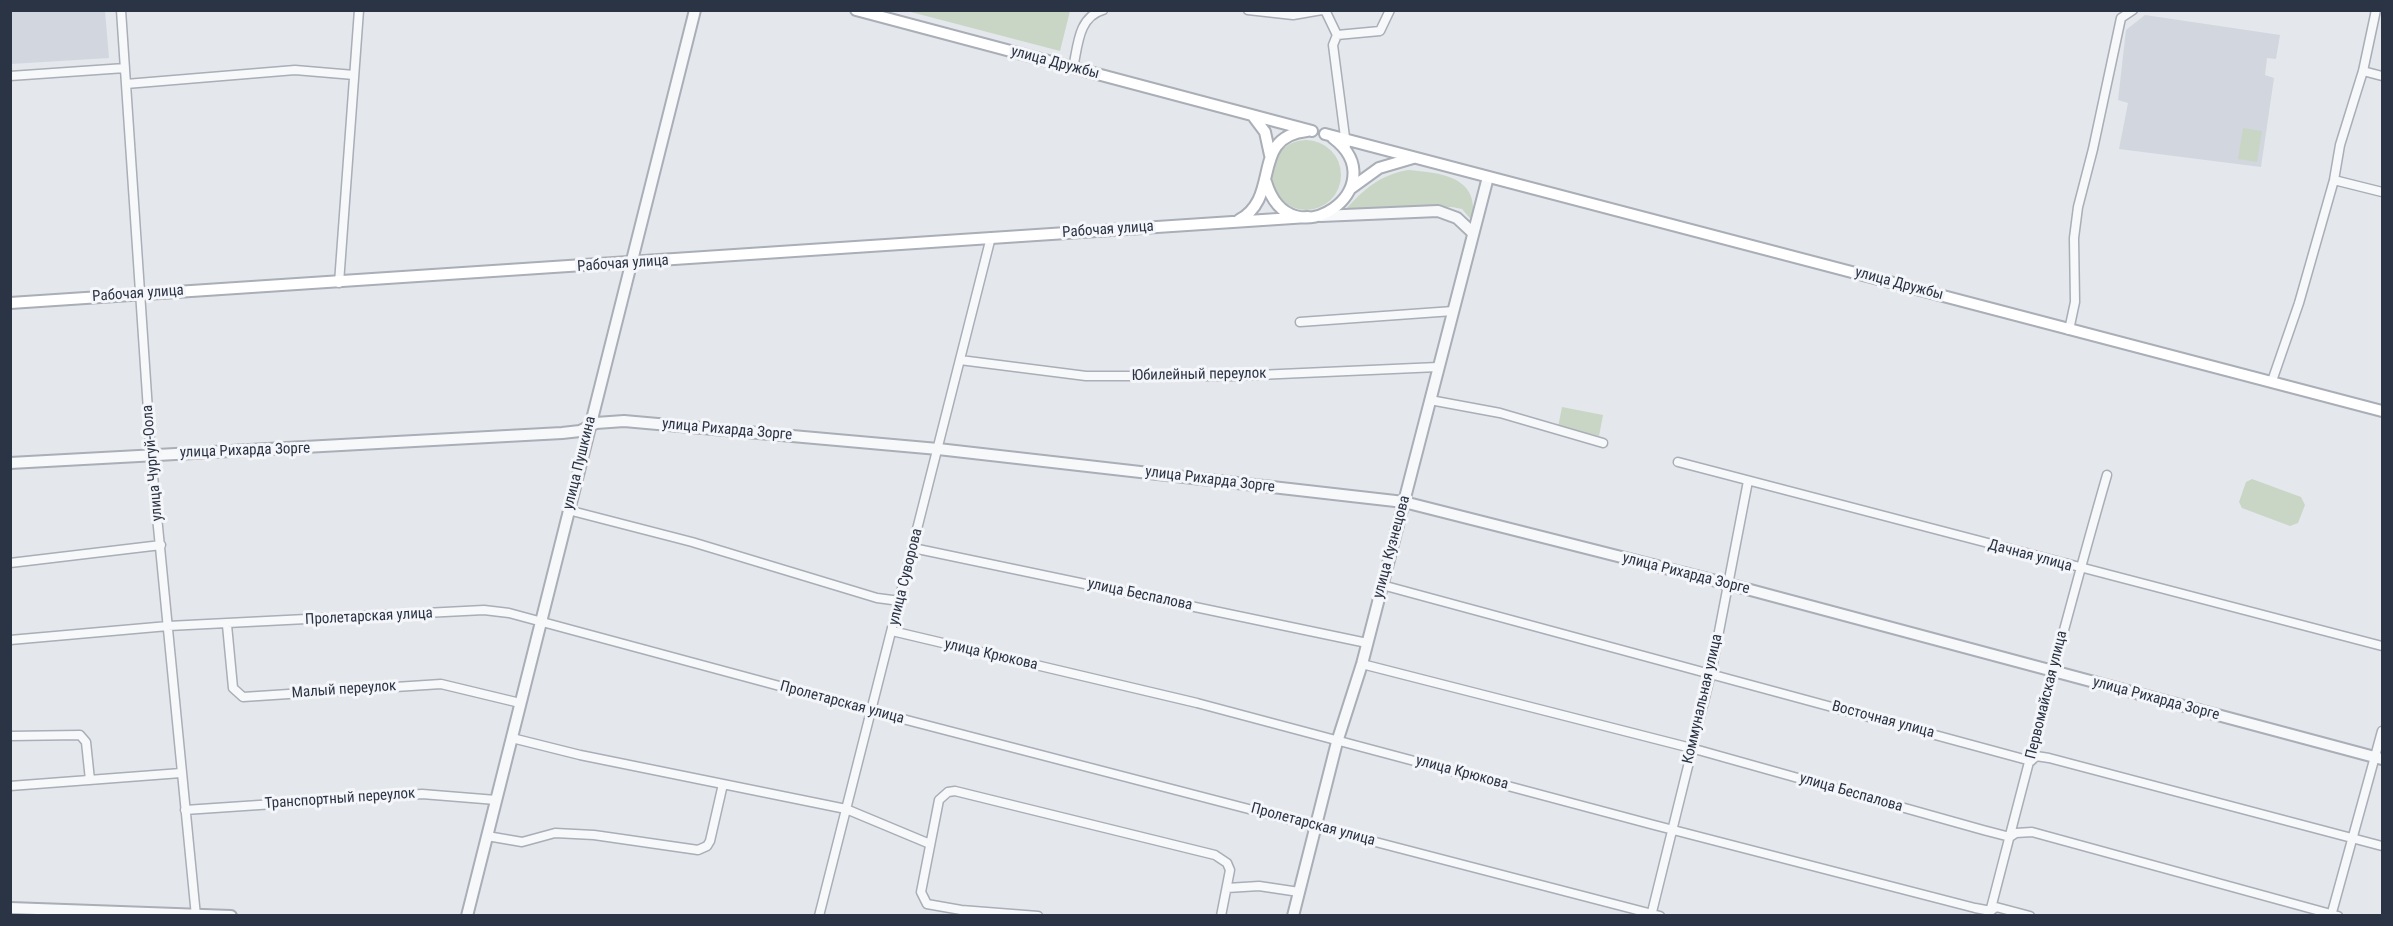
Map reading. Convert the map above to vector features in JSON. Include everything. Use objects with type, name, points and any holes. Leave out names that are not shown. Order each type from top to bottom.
[{"type":"main road","name":"улица Дружбы","points":[[856,10],[1312,131]]},
{"type":"main road","points":[[1253,115],[1265,132],[1270,155]]},
{"type":"main road","points":[[1350,190],[1352,167],[1346,152],[1338,142],[1325,134],[1312,131],[1287,137],[1270,155],[1266,167],[1266,182],[1271,196],[1281,207],[1293,214],[1308,217],[1321,216],[1338,206],[1350,190],[1379,168],[1415,157]]},
{"type":"main road","name":"улица Дружбы","points":[[1325,134],[2382,411]]},
{"type":"main road","points":[[1236,221],[1253,210],[1266,182]]},
{"type":"main road","name":"Рабочая улица","points":[[10,303],[630,264],[991,237],[1308,217]]},
{"type":"street","name":"улица Чургуй-Оола","points":[[122,10],[151,454],[196,915]]},
{"type":"street","points":[[339,283],[359,10]]},
{"type":"street","name":"улица Пушкина","points":[[467,915],[694,10]]},
{"type":"street","points":[[1073,68],[1081,28],[1088,18],[1103,10]]},
{"type":"street","points":[[1248,10],[1293,15],[1323,10],[1336,35],[1333,45],[1346,152]]},
{"type":"street","points":[[1336,35],[1380,31],[1390,10]]},
{"type":"street","points":[[2069,330],[2075,302],[2074,238],[2078,207],[2121,18],[2133,10]]},
{"type":"street","points":[[2272,381],[2299,303],[2334,180],[2340,145],[2362,71],[2376,10]]},
{"type":"street","points":[[10,76],[125,68]]},
{"type":"street","points":[[126,84],[294,70],[354,75]]},
{"type":"street","points":[[2362,71],[2382,76]]},
{"type":"street","name":"улица Кузнецова","points":[[1293,915],[1337,742],[1362,664],[1488,177]]},
{"type":"street","points":[[2334,180],[2382,192]]},
{"type":"street","points":[[1321,216],[1438,211],[1457,218],[1473,233]]},
{"type":"street","name":"улица Суворова","points":[[819,915],[991,237]]},
{"type":"street","points":[[1300,322],[1453,312]]},
{"type":"street","name":"Юбилейный переулок","points":[[960,360],[1086,376],[1235,376],[1438,367]]},
{"type":"street","points":[[1430,400],[1500,413],[1602,442]]},
{"type":"street","name":"улица Рихарда Зорге","points":[[10,463],[151,454],[301,450],[562,433],[589,428],[596,423],[624,420],[938,449],[1404,502],[1728,584],[2379,759]]},
{"type":"street","name":"Дачная улица","points":[[1678,462],[2080,569],[2382,646]]},
{"type":"street","name":"Первомайская улица","points":[[1990,913],[2031,761],[2051,671],[2107,475]]},
{"type":"street","name":"Коммунальная улица","points":[[1654,915],[1691,748],[1711,673],[1748,480]]},
{"type":"street","points":[[568,510],[692,542],[878,598],[900,601]]},
{"type":"street","points":[[10,563],[160,545]]},
{"type":"street","name":"улица Беспалова","points":[[913,548],[1367,643]]},
{"type":"street","name":"Восточная улица","points":[[1382,585],[2031,761],[2036,756],[2049,758],[2382,846]]},
{"type":"street","name":"Пролетарская улица","points":[[10,639],[168,626],[227,625],[484,610],[509,613],[872,711],[1654,915]]},
{"type":"street","name":"Малый переулок","points":[[227,625],[233,688],[243,697],[441,684],[520,703]]},
{"type":"street","name":"улица Крюкова","points":[[892,630],[1197,703],[1337,742],[1425,762],[1672,830],[1990,913],[1996,908],[2030,915]]},
{"type":"street","name":"улица Беспалова","points":[[1362,664],[1691,748],[2010,837],[2016,833],[2032,832],[2334,915]]},
{"type":"street","points":[[2334,915],[2352,838],[2379,759],[2382,731]]},
{"type":"street","points":[[10,736],[80,735],[86,742],[90,780]]},
{"type":"street","points":[[512,738],[580,755],[846,808],[930,844]]},
{"type":"street","points":[[10,786],[181,773]]},
{"type":"street","points":[[487,836],[522,842],[555,833],[594,835],[698,850],[707,846],[710,841],[723,784]]},
{"type":"street","points":[[1038,915],[961,913],[933,907],[922,898],[939,800],[948,792],[955,791],[1215,855],[1227,864],[1230,870],[1221,915]]},
{"type":"street","name":"Транспортный переулок","points":[[185,810],[422,794],[496,800]]},
{"type":"street","points":[[1227,888],[1259,886],[1299,892]]},
{"type":"street","points":[[10,908],[231,915]]},
{"type":"shaded area","points":[[11,10],[105,11],[109,58],[11,64]]},
{"type":"shaded area","points":[[2145,15],[2280,35],[2276,59],[2267,58],[2265,75],[2274,78],[2261,167],[2119,149],[2128,103],[2118,100],[2126,30]]},
{"type":"green space","points":[[1070,10],[1060,51],[907,11]]},
{"type":"green space","points":[[2243,128],[2262,131],[2257,162],[2238,159]]},
{"type":"green space","points":[[1313,140],[1326,146],[1335,155],[1339,161],[1341,175],[1339,189],[1331,200],[1320,208],[1299,210],[1281,200],[1273,189],[1271,168],[1281,150],[1292,142]]},
{"type":"green space","points":[[1408,170],[1443,175],[1459,182],[1470,194],[1474,223],[1462,209],[1452,207],[1345,210],[1373,184],[1389,175]]},
{"type":"green space","points":[[1562,407],[1603,415],[1599,436],[1558,427]]},
{"type":"green space","points":[[2252,479],[2301,497],[2305,505],[2298,523],[2290,526],[2242,508],[2239,502],[2246,482]]}]
